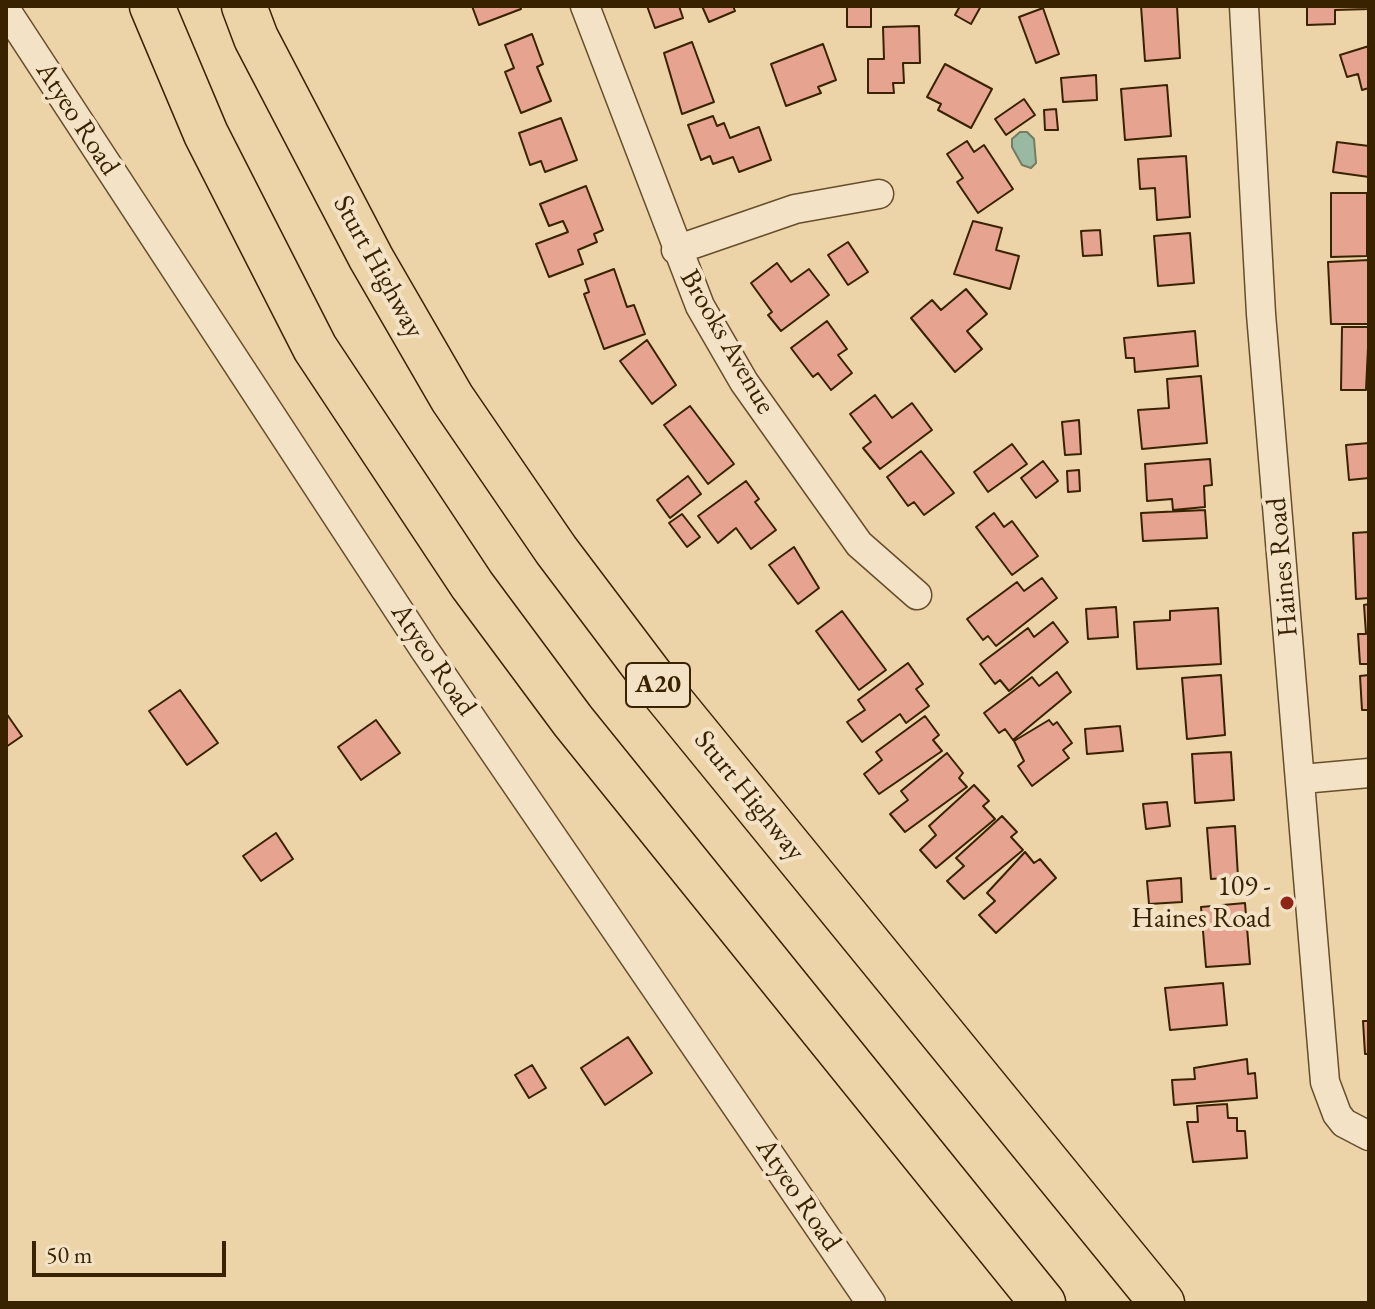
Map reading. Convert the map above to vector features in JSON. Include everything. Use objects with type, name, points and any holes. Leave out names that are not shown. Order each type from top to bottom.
[{"type":"highway","points":[[152,6],[206,134],[315,348],[472,585],[573,721],[1043,1303]]},
{"type":"highway","name":"Sturt Highway","points":[[244,6],[256,38],[393,296],[452,398],[556,550],[661,689],[1162,1303]]},
{"type":"street","name":"Brooks Avenue","points":[[585,6],[700,306],[744,382],[859,544],[917,595]]},
{"type":"street","name":"Haines Road","points":[[1244,6],[1261,314],[1325,1082],[1330,1102],[1357,1129]]},
{"type":"street","name":"Atyeo Road","points":[[6,10],[424,649],[871,1303]]},
{"type":"street","points":[[676,250],[795,209],[879,194]]},
{"type":"street","points":[[1302,779],[1369,773]]},
{"type":"shaded area","points":[[1020,132],[1027,132],[1034,139],[1036,163],[1031,168],[1022,165],[1012,147],[1012,139]]},
{"type":"building","points":[[472,6],[520,6],[521,9],[479,25]]},
{"type":"building","points":[[647,6],[679,6],[683,18],[655,28]]},
{"type":"building","points":[[702,6],[733,6],[735,11],[709,22]]},
{"type":"building","points":[[847,6],[871,6],[871,27],[847,27]]},
{"type":"building","points":[[960,6],[981,6],[971,24],[955,15]]},
{"type":"building","points":[[1141,6],[1177,6],[1180,58],[1145,61]]},
{"type":"building","points":[[1307,6],[1369,6],[1369,9],[1335,10],[1335,24],[1307,25]]},
{"type":"building","points":[[1043,8],[1059,54],[1036,63],[1019,17]]},
{"type":"building","points":[[919,26],[920,63],[903,63],[904,83],[893,83],[894,93],[868,93],[868,59],[884,59],[883,27]]},
{"type":"building","points":[[532,34],[543,64],[537,67],[551,101],[521,113],[505,72],[514,68],[505,45]]},
{"type":"building","points":[[692,42],[714,102],[682,114],[664,53]]},
{"type":"building","points":[[823,44],[836,80],[818,87],[821,93],[786,106],[771,64]]},
{"type":"building","points":[[1369,46],[1369,88],[1362,90],[1358,74],[1347,77],[1340,55]]},
{"type":"building","points":[[945,64],[992,89],[971,128],[938,110],[941,104],[927,97]]},
{"type":"building","points":[[1096,75],[1097,100],[1063,102],[1061,78]]},
{"type":"building","points":[[1167,85],[1171,136],[1125,140],[1121,89]]},
{"type":"building","points":[[1024,99],[1035,115],[1006,135],[995,119]]},
{"type":"building","points":[[1056,109],[1058,130],[1045,130],[1044,110]]},
{"type":"building","points":[[713,116],[717,126],[724,123],[730,138],[759,127],[771,160],[739,172],[733,157],[713,164],[710,156],[701,160],[688,125]]},
{"type":"building","points":[[561,118],[577,160],[545,172],[541,161],[530,165],[519,133]]},
{"type":"building","points":[[967,141],[974,152],[984,145],[1013,189],[978,213],[957,182],[963,178],[947,154]]},
{"type":"building","points":[[1337,142],[1369,146],[1369,177],[1333,172]]},
{"type":"building","points":[[1186,156],[1190,217],[1157,220],[1155,188],[1140,189],[1138,159]]},
{"type":"building","points":[[586,186],[603,230],[594,234],[597,242],[578,250],[583,264],[549,277],[536,244],[568,232],[563,221],[549,226],[540,204]]},
{"type":"building","points":[[1331,193],[1367,193],[1367,256],[1331,257]]},
{"type":"building","points":[[973,221],[1002,228],[996,250],[1019,256],[1010,289],[954,274]]},
{"type":"building","points":[[1100,230],[1102,255],[1083,256],[1081,231]]},
{"type":"building","points":[[1190,233],[1194,283],[1158,286],[1154,236]]},
{"type":"building","points":[[848,242],[868,272],[848,285],[828,255]]},
{"type":"building","points":[[1369,260],[1369,324],[1331,324],[1328,262]]},
{"type":"building","points":[[777,263],[791,282],[809,269],[829,295],[781,331],[768,315],[772,312],[751,283]]},
{"type":"building","points":[[614,269],[627,307],[634,305],[645,334],[604,349],[584,294],[589,292],[585,280]]},
{"type":"building","points":[[966,289],[987,314],[967,331],[982,349],[955,372],[911,318],[932,300],[941,310]]},
{"type":"building","points":[[827,321],[847,349],[838,355],[852,373],[831,390],[818,373],[813,377],[791,348]]},
{"type":"building","points":[[1342,327],[1369,327],[1366,390],[1341,390]]},
{"type":"building","points":[[1195,331],[1198,366],[1135,372],[1134,358],[1126,358],[1124,338]]},
{"type":"building","points":[[647,340],[676,385],[652,404],[620,361]]},
{"type":"building","points":[[1201,376],[1207,443],[1142,449],[1138,410],[1169,408],[1167,379]]},
{"type":"building","points":[[875,395],[892,418],[912,403],[932,430],[880,469],[863,448],[871,442],[850,414]]},
{"type":"building","points":[[690,406],[734,464],[708,484],[664,425]]},
{"type":"building","points":[[1079,420],[1081,454],[1065,455],[1062,422]]},
{"type":"building","points":[[1369,443],[1369,478],[1349,480],[1346,445]]},
{"type":"building","points":[[1012,444],[1027,464],[988,492],[974,472]]},
{"type":"building","points":[[921,451],[954,493],[924,515],[914,502],[908,506],[887,477]]},
{"type":"building","points":[[1210,459],[1212,485],[1204,486],[1205,507],[1173,510],[1172,499],[1147,501],[1145,464]]},
{"type":"building","points":[[1043,461],[1058,481],[1036,498],[1021,478]]},
{"type":"building","points":[[1079,470],[1080,491],[1068,492],[1067,471]]},
{"type":"building","points":[[688,476],[701,494],[670,518],[657,500]]},
{"type":"building","points":[[746,481],[759,499],[755,502],[776,530],[751,549],[736,528],[718,543],[698,516]]},
{"type":"building","points":[[1205,510],[1207,538],[1143,541],[1141,513]]},
{"type":"building","points":[[994,513],[1004,527],[1012,521],[1038,556],[1012,575],[976,527]]},
{"type":"building","points":[[682,514],[700,537],[687,547],[669,523]]},
{"type":"building","points":[[1369,532],[1369,598],[1356,599],[1353,533]]},
{"type":"building","points":[[794,547],[819,588],[798,604],[769,565]]},
{"type":"building","points":[[1042,578],[1057,598],[996,646],[988,636],[983,640],[967,619],[1017,582],[1024,591]]},
{"type":"building","points":[[1369,604],[1369,664],[1360,664],[1358,634],[1366,634],[1364,605]]},
{"type":"building","points":[[1116,607],[1118,637],[1088,639],[1086,609]]},
{"type":"building","points":[[1218,608],[1221,664],[1137,669],[1134,622],[1170,620],[1170,611]]},
{"type":"building","points":[[842,611],[886,670],[859,690],[816,631]]},
{"type":"building","points":[[1053,622],[1068,642],[1009,691],[1000,680],[995,684],[980,664],[1028,628],[1034,637]]},
{"type":"building","points":[[908,663],[923,684],[916,689],[929,706],[906,723],[900,714],[862,742],[847,722],[865,710],[858,700]]},
{"type":"building","points":[[1057,672],[1071,692],[1013,740],[1005,729],[999,733],[984,713],[1032,677],[1039,686]]},
{"type":"building","points":[[1221,675],[1225,735],[1187,739],[1182,678]]},
{"type":"building","points":[[1369,675],[1369,726],[1368,710],[1362,710],[1360,676]]},
{"type":"building","points":[[180,690],[218,743],[187,765],[149,711]]},
{"type":"building","points":[[6,713],[22,736],[6,747]]},
{"type":"building","points":[[925,716],[939,735],[933,740],[942,751],[879,794],[864,774],[882,760],[876,752]]},
{"type":"building","points":[[376,720],[400,753],[361,780],[338,747]]},
{"type":"building","points":[[1049,720],[1053,725],[1057,722],[1072,743],[1063,750],[1069,758],[1032,786],[1018,766],[1024,761],[1014,741]]},
{"type":"building","points":[[1120,726],[1123,751],[1087,754],[1085,729]]},
{"type":"building","points":[[1231,752],[1234,800],[1195,803],[1192,754]]},
{"type":"building","points":[[947,753],[963,773],[959,778],[967,787],[905,832],[890,814],[908,800],[901,791]]},
{"type":"building","points":[[974,785],[989,801],[983,806],[995,819],[936,868],[920,850],[936,835],[929,826]]},
{"type":"building","points":[[1167,802],[1170,826],[1146,829],[1143,804]]},
{"type":"building","points":[[1002,816],[1017,832],[1011,837],[1023,850],[964,899],[947,881],[964,866],[956,858]]},
{"type":"building","points":[[1235,826],[1238,877],[1211,879],[1207,828]]},
{"type":"building","points":[[276,833],[293,859],[261,881],[243,856]]},
{"type":"building","points":[[1025,852],[1034,863],[1040,859],[1056,878],[996,933],[979,915],[995,901],[987,893]]},
{"type":"building","points":[[1181,878],[1182,902],[1149,904],[1147,881]]},
{"type":"building","points":[[1245,903],[1250,964],[1206,967],[1201,907]]},
{"type":"building","points":[[1223,983],[1227,1025],[1170,1030],[1165,988]]},
{"type":"building","points":[[1363,1021],[1369,1021],[1369,1054],[1365,1054]]},
{"type":"building","points":[[628,1037],[652,1073],[605,1105],[581,1068]]},
{"type":"building","points":[[1247,1059],[1248,1074],[1255,1073],[1257,1098],[1174,1105],[1172,1080],[1195,1079],[1194,1068]]},
{"type":"building","points":[[532,1065],[546,1088],[529,1098],[515,1075]]},
{"type":"building","points":[[1227,1104],[1228,1118],[1237,1118],[1237,1131],[1245,1131],[1247,1158],[1193,1162],[1187,1122],[1198,1122],[1197,1106]]},
{"type":"place","name":"109 - Haines Road","points":[[1287,903]]}]
